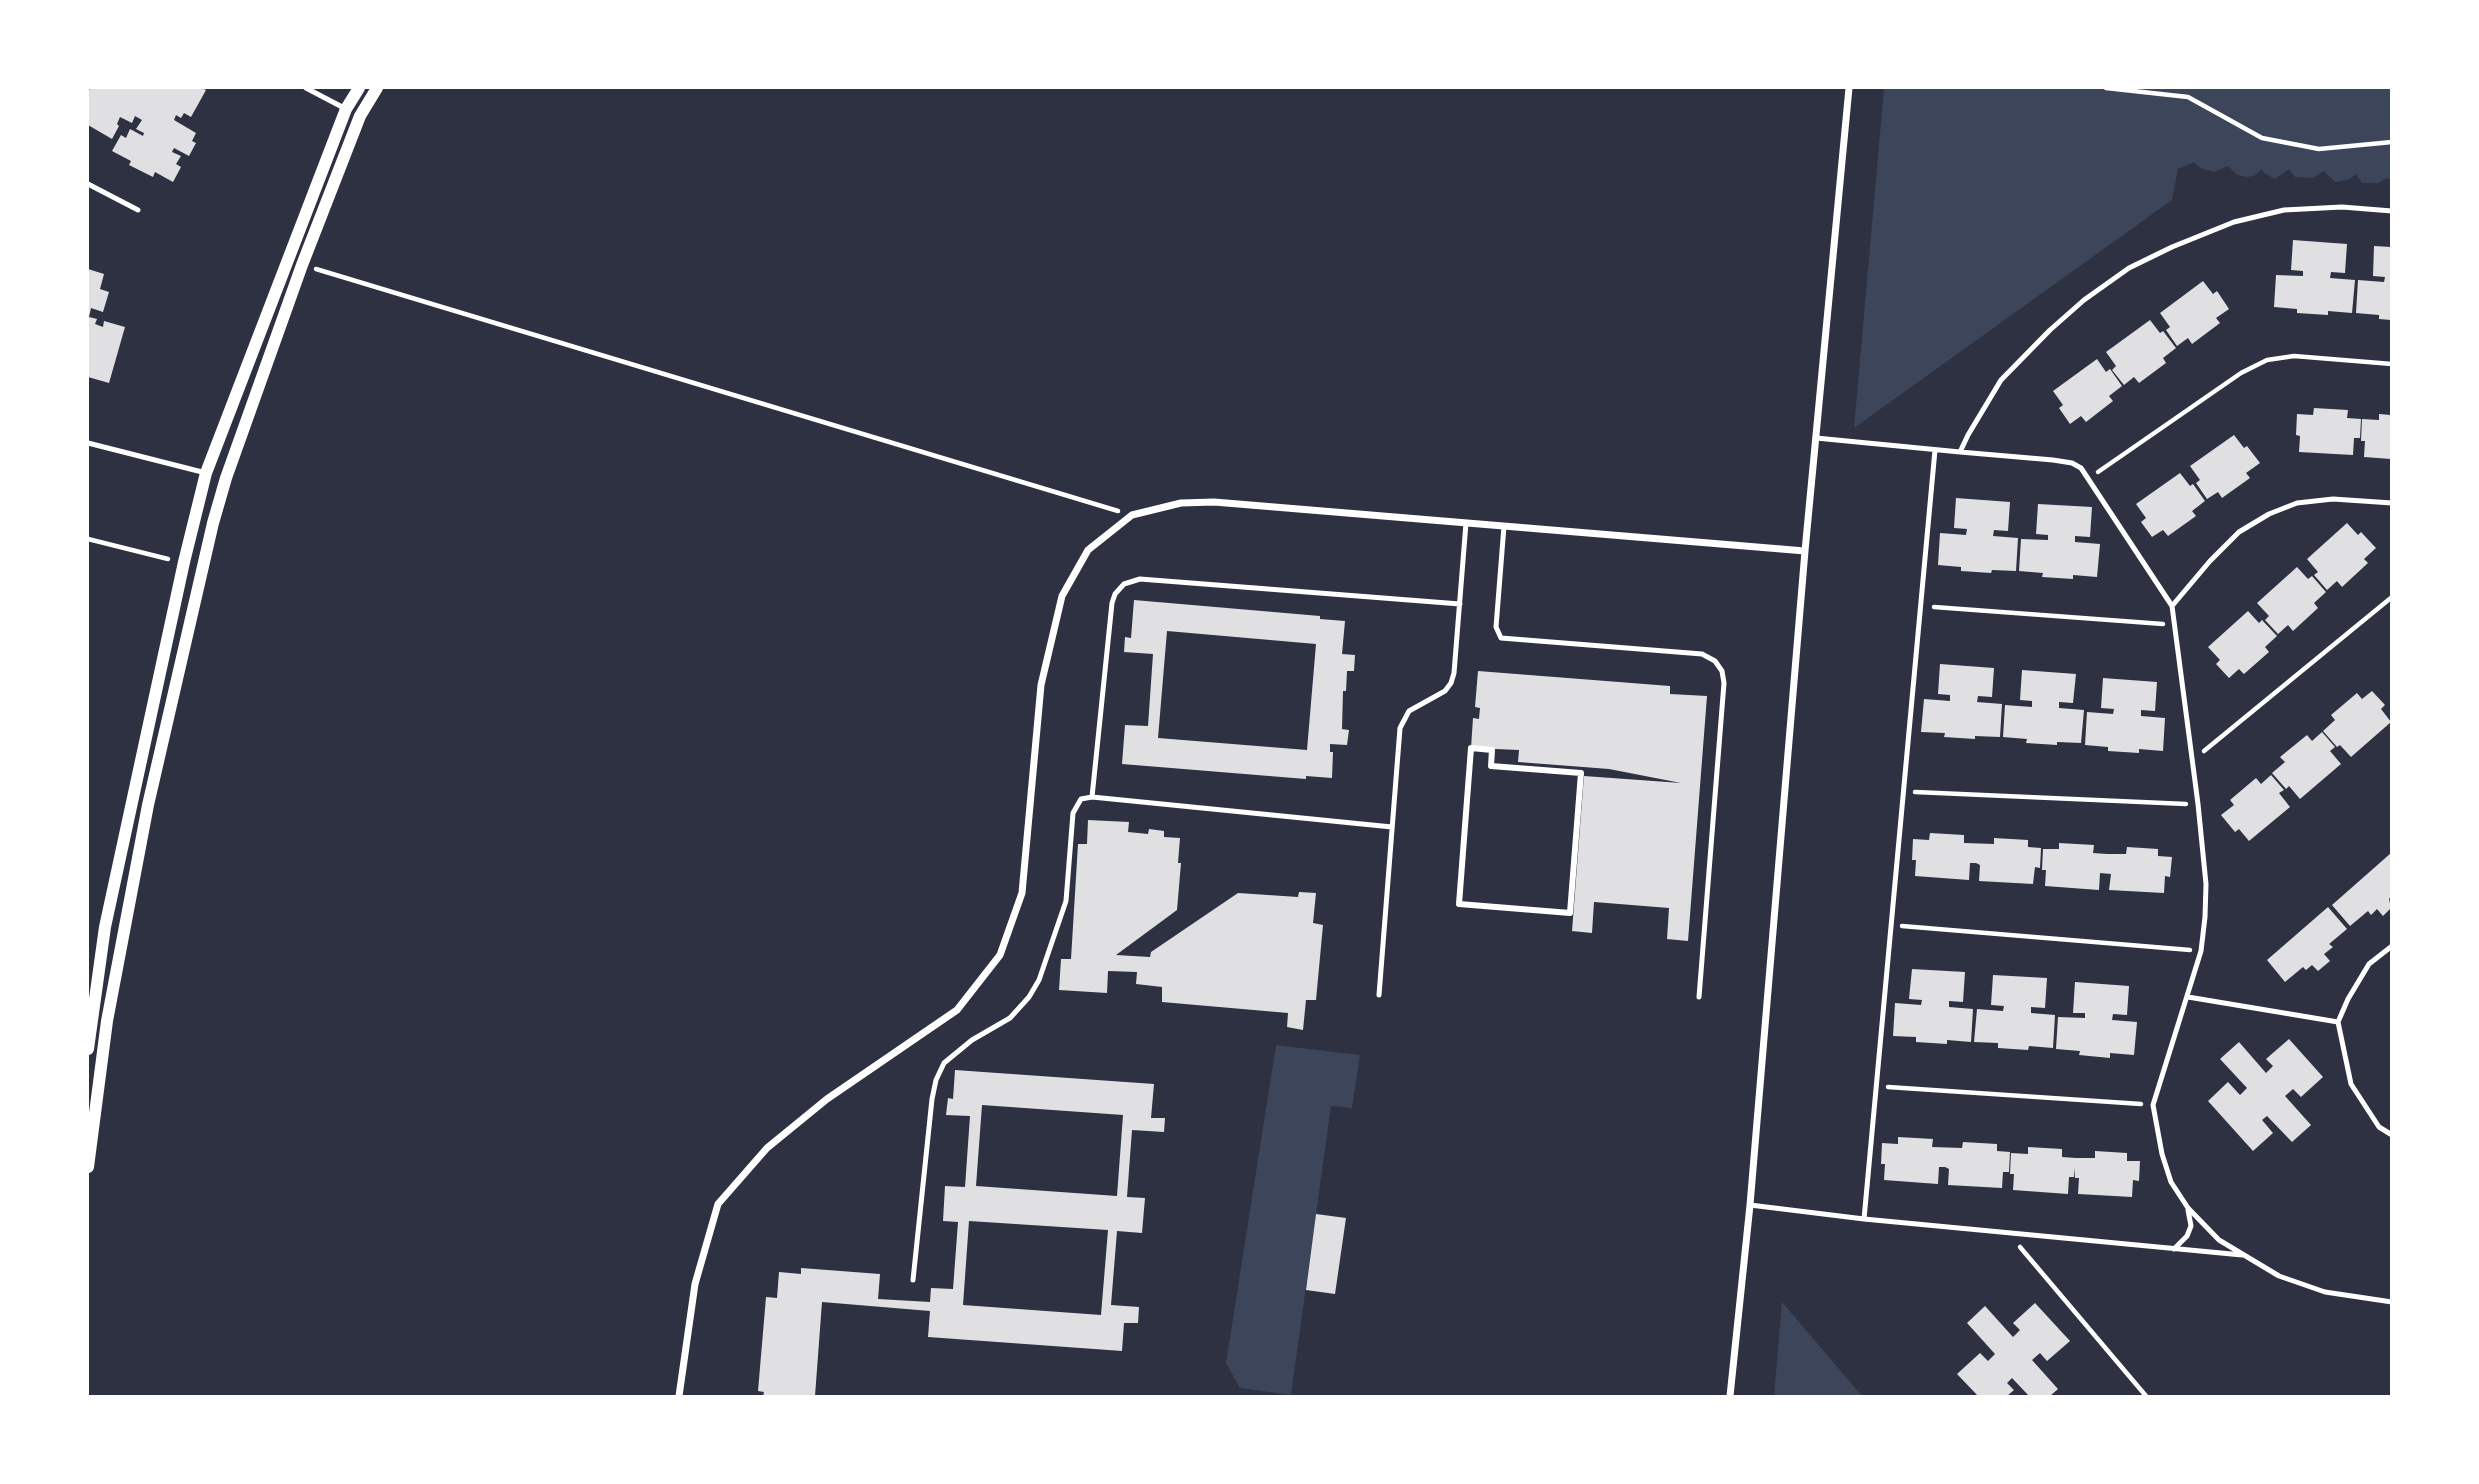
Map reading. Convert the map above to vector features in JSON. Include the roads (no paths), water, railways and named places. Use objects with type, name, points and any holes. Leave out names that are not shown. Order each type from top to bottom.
[{"type":"street","points":[[88,1049],[105,927],[184,562],[206,473],[346,109],[359,88]]},
{"type":"street","points":[[88,1167],[107,1021],[145,818],[208,545],[226,478],[302,264],[360,116],[377,88]]},
{"type":"street","points":[[1730,1396],[1750,1205],[1805,551],[1849,88]]},
{"type":"street","points":[[679,1396],[695,1284],[718,1204],[767,1148],[827,1099],[957,1010],[1000,954],[1022,893],[1041,685],[1062,596],[1088,550],[1132,515],[1181,503],[1214,502],[1805,551]]},
{"type":"street","points":[[1471,748],[1492,750],[1491,766],[1581,773],[1570,913],[1459,904],[1471,748]]},
{"type":"lane","points":[[306,88],[346,109]]},
{"type":"lane","points":[[88,184],[138,210]]},
{"type":"lane","points":[[1960,452],[2001,380],[2084,300],[2129,268],[2234,222],[2284,210],[2342,207],[2392,211]]},
{"type":"lane","points":[[1816,438],[2072,463],[2081,468],[2089,479],[2172,606],[2198,804],[2206,884],[2201,951],[2153,1105],[2162,1154],[2171,1182],[2188,1208],[2219,1240],[2279,1276],[2325,1292],[2392,1302]]},
{"type":"lane","points":[[88,443],[206,473]]},
{"type":"lane","points":[[1864,1219],[1935,450]]},
{"type":"lane","points":[[2172,606],[2239,532],[2269,514],[2297,503],[2333,499],[2392,503]]},
{"type":"lane","points":[[1379,995],[1400,728],[1409,711],[1438,696],[1451,684],[1466,523]]},
{"type":"lane","points":[[1504,526],[1496,627],[1501,638],[1702,654],[1715,661],[1722,671],[1724,684],[1699,997]]},
{"type":"lane","points":[[1092,797],[1112,603],[1115,594],[1124,584],[1140,579],[1460,604]]},
{"type":"lane","points":[[913,1280],[936,1080],[944,1063],[972,1040],[1010,1018],[1029,997],[1039,979],[1066,901],[1073,813],[1081,799],[1092,797],[1392,827]]},
{"type":"lane","points":[[2392,946],[2369,964],[2348,999],[2339,1023],[2351,1084],[2379,1127],[2392,1135]]},
{"type":"lane","points":[[2188,997],[2339,1023]]},
{"type":"lane","points":[[1750,1205],[1864,1219],[2245,1256]]},
{"type":"lane","points":[[2174,1249],[2188,1236],[2191,1226],[2188,1208]]}]
